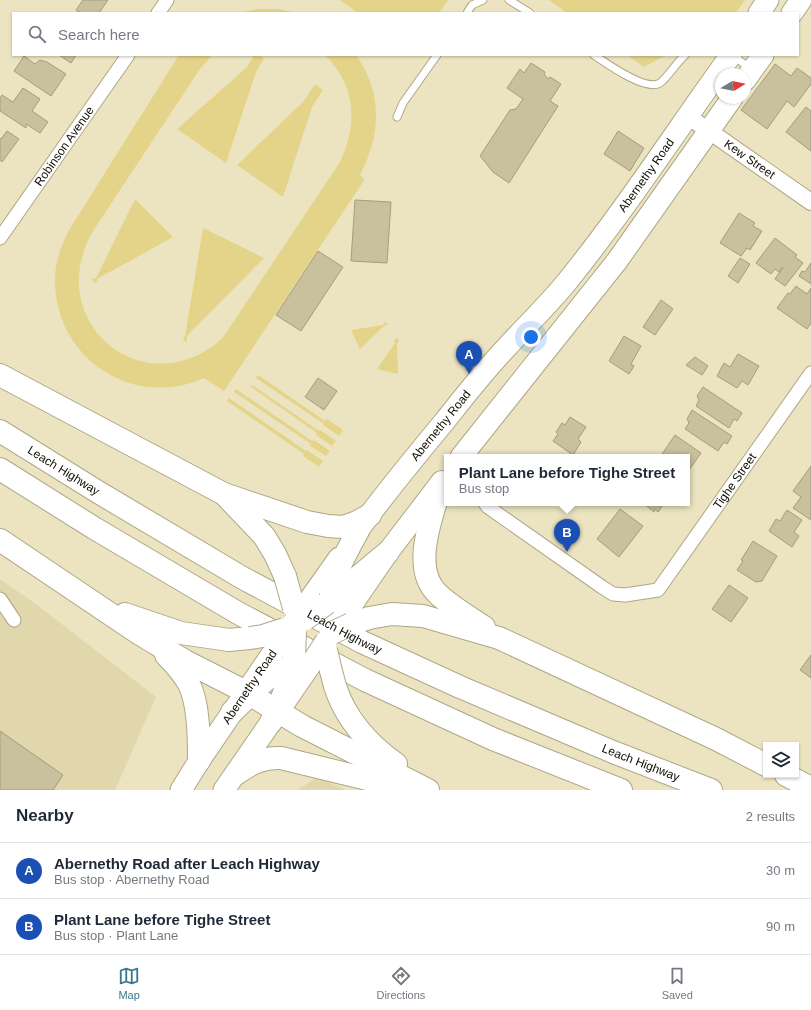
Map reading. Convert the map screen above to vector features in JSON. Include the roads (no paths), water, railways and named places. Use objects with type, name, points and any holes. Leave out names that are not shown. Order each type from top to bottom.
[{"type":"highway","points":[[0,375],[224,494],[307,522],[342,527],[357,522],[364,523],[343,558],[331,586],[336,604],[351,624],[328,636],[292,660],[247,694],[232,712]]},
{"type":"highway","name":"Leach Highway","points":[[0,431],[98,492],[241,577],[362,642],[460,687],[613,752],[711,790]]},
{"type":"highway","points":[[0,469],[94,528],[238,613],[365,680],[493,739],[621,790]]},
{"type":"highway","points":[[444,479],[424,547],[423,564],[429,581],[438,594],[499,638]]},
{"type":"highway","points":[[224,494],[264,536],[275,554],[285,576],[294,608],[292,660],[289,678],[275,714]]},
{"type":"highway","points":[[0,540],[140,634],[161,650],[174,663],[190,686],[196,713],[199,761]]},
{"type":"highway","points":[[79,592],[128,615],[180,633],[229,640],[250,638],[263,636],[294,624],[336,604],[388,552]]},
{"type":"highway","points":[[336,604],[392,614],[423,616],[499,638],[716,739],[763,763]]},
{"type":"highway","points":[[336,604],[328,636],[330,671],[348,716],[364,736],[381,753],[433,790]]},
{"type":"highway","points":[[140,634],[185,661],[247,694],[275,714],[302,726],[428,790]]},
{"type":"highway","points":[[230,782],[250,765],[263,759],[282,758],[411,790]]},
{"type":"highway","points":[[792,778],[811,788]]},
{"type":"main road","points":[[760,12],[768,0]]},
{"type":"main road","points":[[793,12],[801,0]]},
{"type":"main road","name":"Abernethy Road","points":[[364,523],[407,466],[477,381],[537,316],[591,251],[731,56]]},
{"type":"main road","points":[[468,453],[617,261],[728,104]]},
{"type":"main road","points":[[388,552],[444,479]]},
{"type":"main road","name":"Abernethy Road","points":[[181,790],[232,712]]},
{"type":"main road","points":[[230,782],[275,714]]},
{"type":"street","points":[[159,12],[167,0]]},
{"type":"street","name":"Robinson Avenue","points":[[0,238],[127,56]]},
{"type":"street","name":"Kew Street","points":[[688,117],[811,202]]},
{"type":"street","name":"Tighe Street","points":[[487,506],[613,594],[625,595],[658,590],[811,373]]},
{"type":"street","points":[[0,599],[14,620]]},
{"type":"lane","points":[[467,12],[472,5],[483,0]]},
{"type":"lane","points":[[509,0],[528,12]]},
{"type":"lane","points":[[397,117],[403,104],[436,56]]},
{"type":"lane","points":[[596,56],[627,76],[651,85],[660,83],[685,56]]},
{"type":"lane","points":[[734,56],[753,68]]},
{"type":"place","name":"Abernethy Road after Leach Highway","points":[[469,374]]},
{"type":"place","name":"Plant Lane before Tighe Street","points":[[567,552]]}]
